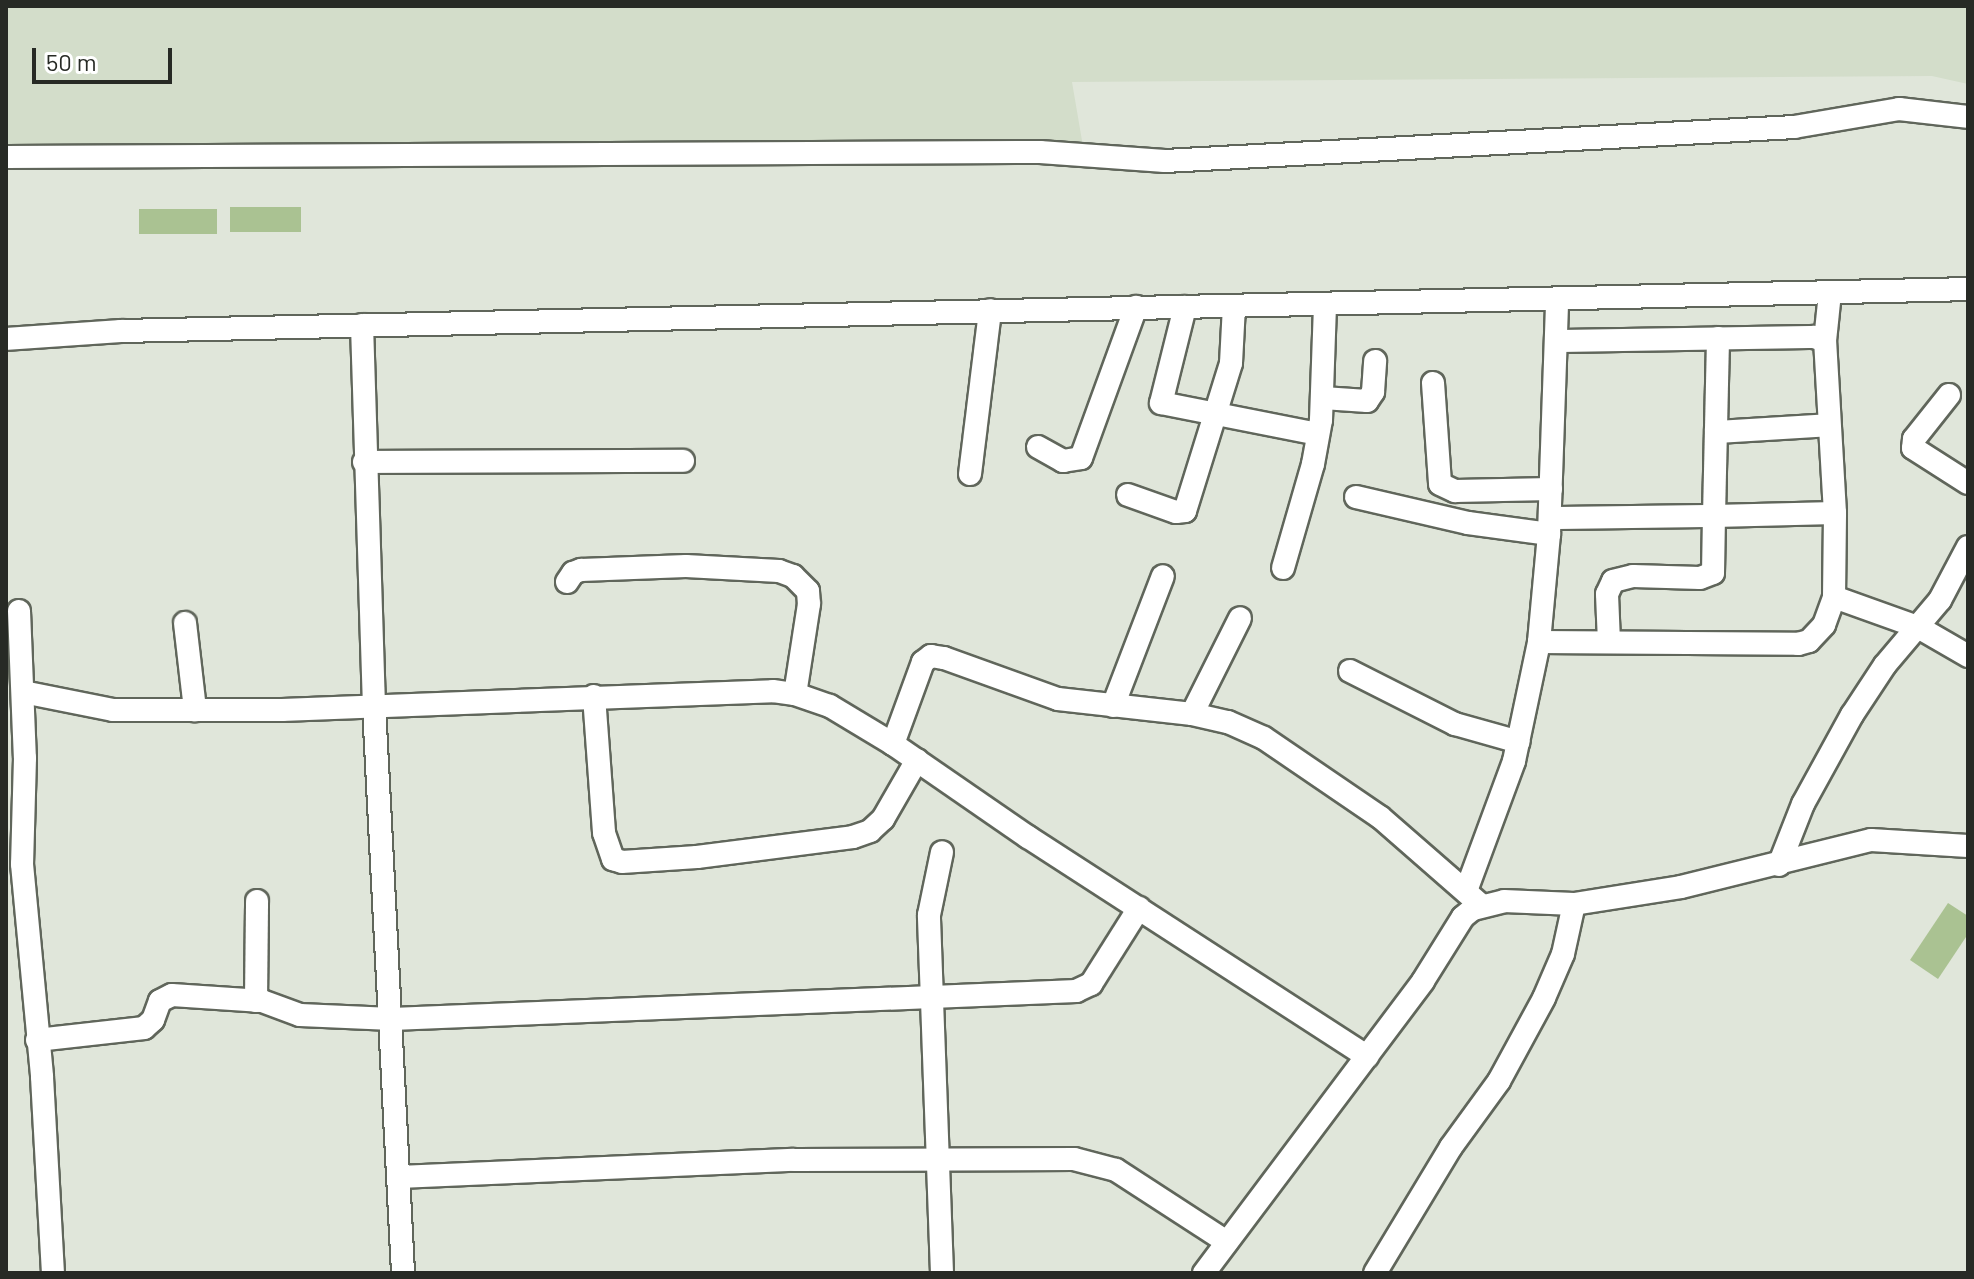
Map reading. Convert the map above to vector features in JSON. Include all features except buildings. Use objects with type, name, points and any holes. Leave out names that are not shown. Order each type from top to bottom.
[{"type":"street","points":[[6,157],[1040,152],[1165,161],[1572,142],[1794,127],[1899,109],[1968,117]]},
{"type":"street","points":[[6,339],[121,331],[1968,289]]},
{"type":"street","points":[[1539,642],[1798,644],[1809,641],[1824,625],[1834,597],[1835,513],[1825,341],[1830,293]]},
{"type":"street","points":[[1204,1273],[1423,981],[1474,898],[1519,742],[1539,642],[1550,526],[1557,300]]},
{"type":"street","points":[[1283,568],[1313,464],[1318,434],[1323,398],[1325,304]]},
{"type":"street","points":[[1128,495],[1176,512],[1185,511],[1233,348],[1234,306]]},
{"type":"street","points":[[1038,447],[1063,461],[1081,458],[1136,307]]},
{"type":"street","points":[[1185,307],[1161,403],[1214,416],[1318,434]]},
{"type":"street","points":[[970,474],[990,310]]},
{"type":"street","points":[[362,325],[374,706],[403,1273]]},
{"type":"street","points":[[1556,341],[1814,337],[1825,341]]},
{"type":"street","points":[[1609,642],[1607,594],[1613,581],[1633,576],[1700,578],[1713,573],[1718,338]]},
{"type":"street","points":[[1323,398],[1367,401],[1373,392],[1375,361]]},
{"type":"street","points":[[1433,383],[1440,484],[1455,491],[1551,489]]},
{"type":"street","points":[[1949,395],[1914,439],[1913,448],[1968,483]]},
{"type":"street","points":[[1716,432],[1829,425]]},
{"type":"street","points":[[364,462],[683,461]]},
{"type":"street","points":[[1356,497],[1468,523],[1550,526],[1714,516],[1835,513]]},
{"type":"street","points":[[1779,865],[1803,804],[1852,715],[1885,665],[1951,583],[1968,547]]},
{"type":"street","points":[[567,582],[573,573],[581,570],[686,566],[779,571],[793,576],[808,591],[809,604],[795,694]]},
{"type":"street","points":[[1113,706],[1163,576]]},
{"type":"street","points":[[1834,597],[1918,627],[1968,656]]},
{"type":"street","points":[[19,611],[23,692],[22,864],[53,1273]]},
{"type":"street","points":[[1192,714],[1240,618]]},
{"type":"street","points":[[185,623],[195,710]]},
{"type":"street","points":[[893,744],[923,662],[931,656],[1058,699],[1192,714],[1245,729],[1310,767],[1380,817],[1474,898],[1504,901],[1574,904],[1681,887],[1871,840],[1968,846]]},
{"type":"street","points":[[1350,671],[1455,724],[1519,742]]},
{"type":"street","points":[[23,692],[113,710],[374,706],[773,691],[795,694],[830,706],[893,744],[1367,1056]]},
{"type":"street","points":[[594,696],[604,833],[613,859],[622,862],[697,857],[853,837],[870,831],[883,819],[917,760]]},
{"type":"street","points":[[942,852],[929,915],[942,1273]]},
{"type":"street","points":[[256,1001],[257,901]]},
{"type":"street","points":[[1375,1273],[1451,1147],[1507,1067],[1563,954],[1574,904]]},
{"type":"street","points":[[37,1040],[144,1028],[168,996],[256,1001],[300,1015],[392,1019],[1076,991],[1091,984],[1139,908]]},
{"type":"street","points":[[399,1177],[938,1157],[1074,1159],[1101,1164],[1135,1180],[1227,1242]]},
{"type":"shaded area","points":[[6,6],[1968,6],[1968,84],[1932,76],[1072,82],[1086,164],[6,169]]}]
